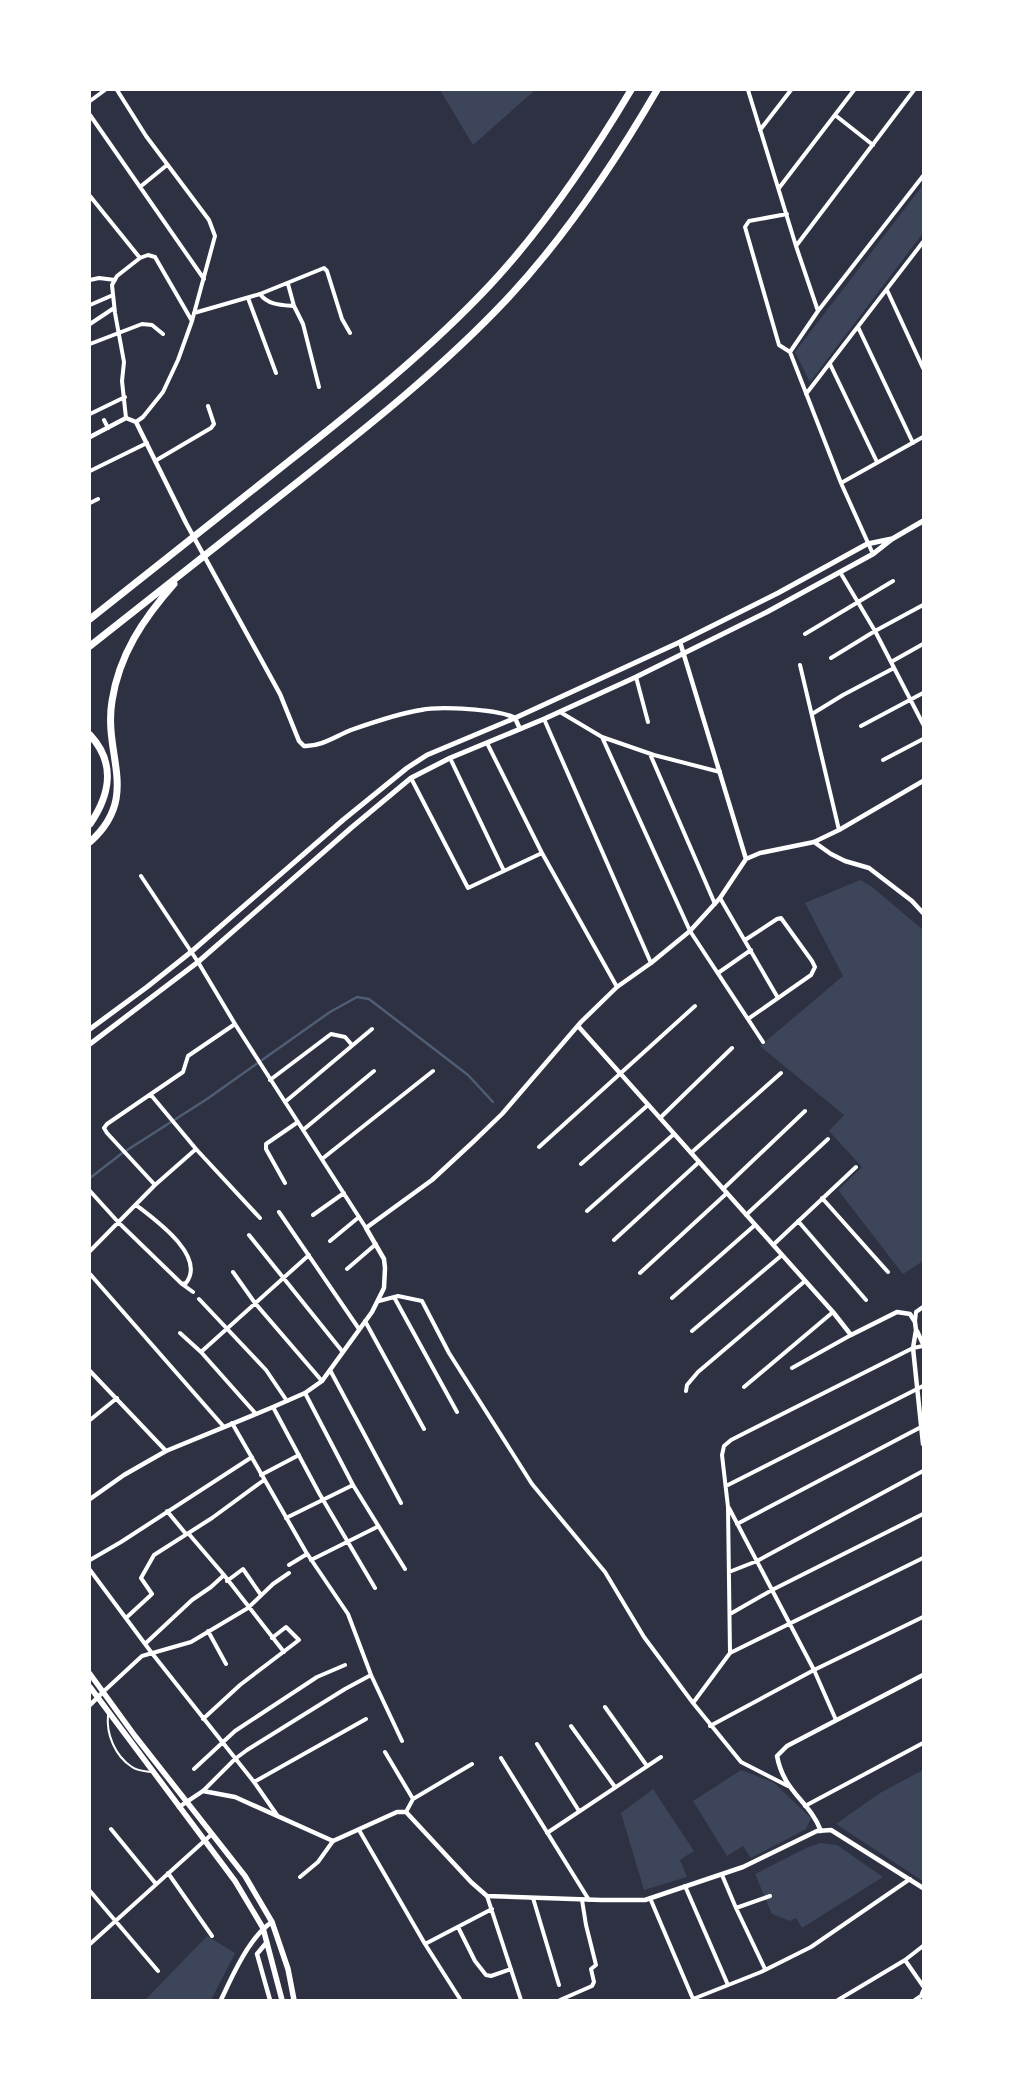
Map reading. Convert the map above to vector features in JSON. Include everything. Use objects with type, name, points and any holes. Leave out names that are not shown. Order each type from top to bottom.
[{"type":"highway","points":[[90,619],[377,392],[445,331],[491,284],[532,237],[600,142],[632,90]]},
{"type":"highway","points":[[90,646],[422,382],[501,305],[540,262],[578,213],[633,132],[657,90]]},
{"type":"highway","points":[[90,842],[107,821],[116,800],[118,773],[110,739],[110,724],[111,704],[120,667],[127,650],[145,620],[185,571]]},
{"type":"highway","points":[[90,734],[99,746],[108,775],[106,796],[90,824]]},
{"type":"main road","points":[[90,1044],[198,962],[411,778],[450,758],[544,719],[636,677],[767,612],[873,554],[892,539],[923,522]]},
{"type":"main road","points":[[90,1029],[147,988],[191,952],[298,858],[407,768],[445,746],[515,718],[680,642],[778,593],[867,544],[892,539]]},
{"type":"main road","points":[[90,1674],[186,1802],[245,1876],[272,1922],[288,1969],[294,2000]]},
{"type":"main road","points":[[90,1687],[235,1881],[263,1928],[282,2000]]},
{"type":"street","points":[[90,101],[105,90]]},
{"type":"street","points":[[117,90],[141,129],[209,220],[215,236],[192,321],[178,360],[163,392],[143,417],[136,422]]},
{"type":"street","points":[[748,90],[818,311]]},
{"type":"street","points":[[760,130],[790,90]]},
{"type":"street","points":[[780,188],[854,90]]},
{"type":"street","points":[[796,246],[914,90]]},
{"type":"street","points":[[90,115],[204,279]]},
{"type":"street","points":[[835,115],[873,145]]},
{"type":"street","points":[[140,187],[168,165]]},
{"type":"street","points":[[790,352],[818,311],[923,176]]},
{"type":"street","points":[[90,196],[140,258]]},
{"type":"street","points":[[787,214],[749,221],[745,227],[779,344],[790,352],[841,483],[873,554]]},
{"type":"street","points":[[806,394],[922,245]]},
{"type":"street","points":[[126,418],[122,381],[124,362],[114,308],[112,285],[117,276],[140,258],[148,255],[155,257],[192,321]]},
{"type":"street","points":[[194,313],[260,294],[324,268],[327,271],[342,319],[350,333]]},
{"type":"street","points":[[90,280],[99,278],[115,280]]},
{"type":"street","points":[[288,284],[294,306],[303,324],[320,387]]},
{"type":"street","points":[[887,290],[923,368]]},
{"type":"street","points":[[260,294],[264,300],[294,306]]},
{"type":"street","points":[[90,305],[113,295]]},
{"type":"street","points":[[248,298],[276,373]]},
{"type":"street","points":[[90,324],[114,308]]},
{"type":"street","points":[[90,344],[142,324],[152,325],[163,334]]},
{"type":"street","points":[[858,327],[913,443]]},
{"type":"street","points":[[830,364],[877,462]]},
{"type":"street","points":[[90,414],[125,397]]},
{"type":"street","points":[[155,461],[214,424],[208,406]]},
{"type":"street","points":[[126,418],[136,422],[186,523],[280,694],[299,741],[304,746],[320,744],[352,730],[422,709],[480,710],[502,713],[515,718],[520,729]]},
{"type":"street","points":[[90,437],[126,418]]},
{"type":"street","points":[[104,420],[108,428]]},
{"type":"street","points":[[841,483],[923,437]]},
{"type":"street","points":[[90,470],[147,443]]},
{"type":"street","points":[[90,503],[98,500]]},
{"type":"street","points":[[840,572],[856,602],[875,631],[923,724]]},
{"type":"street","points":[[805,634],[893,581]]},
{"type":"street","points":[[831,658],[923,605]]},
{"type":"street","points":[[680,642],[746,859]]},
{"type":"street","points":[[891,662],[923,644]]},
{"type":"street","points":[[800,665],[839,830]]},
{"type":"street","points":[[812,714],[894,668]]},
{"type":"street","points":[[636,677],[648,722]]},
{"type":"street","points":[[861,726],[923,693]]},
{"type":"street","points":[[560,712],[602,737],[650,754],[720,772]]},
{"type":"street","points":[[544,719],[651,963]]},
{"type":"street","points":[[602,737],[690,931],[763,1042]]},
{"type":"street","points":[[883,760],[923,739]]},
{"type":"street","points":[[487,743],[542,853],[617,987]]},
{"type":"street","points":[[650,754],[715,904]]},
{"type":"street","points":[[450,758],[504,871]]},
{"type":"street","points":[[411,778],[468,888],[542,853]]},
{"type":"street","points":[[366,1228],[432,1180],[474,1142],[502,1114],[578,1026],[617,987],[651,963],[690,931],[720,898],[746,859],[760,853],[814,842],[839,830],[923,781]]},
{"type":"street","points":[[814,842],[831,854],[869,868],[912,901],[923,913]]},
{"type":"street","points":[[90,1499],[124,1475],[166,1451],[273,1408],[305,1393],[322,1381],[379,1301],[384,1288],[385,1268],[376,1244],[270,1080],[198,962],[141,876]]},
{"type":"street","points":[[720,898],[778,998]]},
{"type":"street","points":[[745,940],[781,918],[812,960],[815,967],[811,974],[748,1019]]},
{"type":"street","points":[[718,973],[751,950]]},
{"type":"street","points":[[539,1146],[695,1006]]},
{"type":"street","points":[[155,1185],[104,1128],[182,1072],[188,1056],[235,1024]]},
{"type":"street","points":[[578,1026],[833,1312],[851,1335]]},
{"type":"street","points":[[285,1102],[372,1029]]},
{"type":"street","points":[[270,1080],[331,1034],[345,1037],[352,1046]]},
{"type":"street","points":[[660,1118],[732,1048]]},
{"type":"street","points":[[303,1130],[374,1071]]},
{"type":"street","points":[[322,1159],[433,1071]]},
{"type":"street","points":[[691,1153],[781,1073]]},
{"type":"street","points":[[151,1095],[196,1149],[260,1218]]},
{"type":"street","points":[[581,1164],[648,1105]]},
{"type":"street","points":[[723,1189],[805,1111]]},
{"type":"street","points":[[285,1183],[266,1149],[266,1144],[298,1122]]},
{"type":"street","points":[[587,1211],[674,1134]]},
{"type":"street","points":[[746,1215],[828,1139]]},
{"type":"street","points":[[90,1251],[155,1185],[196,1149]]},
{"type":"street","points":[[614,1240],[699,1162]]},
{"type":"street","points":[[773,1245],[856,1168]]},
{"type":"street","points":[[90,1191],[119,1223],[182,1284],[193,1292]]},
{"type":"street","points":[[313,1215],[344,1193]]},
{"type":"street","points":[[640,1273],[727,1194]]},
{"type":"street","points":[[822,1198],[888,1272]]},
{"type":"street","points":[[136,1205],[173,1236],[190,1260],[190,1278],[186,1283],[182,1284]]},
{"type":"street","points":[[279,1212],[359,1329]]},
{"type":"street","points":[[330,1241],[359,1217]]},
{"type":"street","points":[[798,1221],[866,1300]]},
{"type":"street","points":[[672,1298],[755,1224]]},
{"type":"street","points":[[249,1235],[285,1277],[342,1351]]},
{"type":"street","points":[[347,1269],[376,1244]]},
{"type":"street","points":[[201,1352],[309,1255]]},
{"type":"street","points":[[692,1332],[782,1255]]},
{"type":"street","points":[[233,1272],[255,1303],[322,1381]]},
{"type":"street","points":[[90,1274],[224,1427]]},
{"type":"street","points":[[686,1392],[687,1385],[698,1372],[805,1281]]},
{"type":"street","points":[[379,1301],[398,1296],[422,1302],[449,1353],[532,1484],[605,1572],[644,1637],[710,1726],[741,1762],[788,1786]]},
{"type":"street","points":[[394,1298],[457,1412]]},
{"type":"street","points":[[199,1299],[266,1370],[287,1401]]},
{"type":"street","points":[[923,1307],[916,1312],[913,1348],[923,1444]]},
{"type":"street","points":[[744,1387],[833,1312]]},
{"type":"street","points":[[792,1368],[851,1335],[898,1312],[910,1314],[916,1322]]},
{"type":"street","points":[[365,1321],[424,1429]]},
{"type":"street","points":[[730,1653],[728,1507],[722,1455],[724,1446],[731,1440],[913,1348],[923,1345],[916,1330]]},
{"type":"street","points":[[180,1333],[201,1352],[256,1414]]},
{"type":"street","points":[[330,1370],[402,1503]]},
{"type":"street","points":[[90,1371],[166,1451]]},
{"type":"street","points":[[726,1486],[923,1386]]},
{"type":"street","points":[[305,1393],[377,1527],[405,1570]]},
{"type":"street","points":[[90,1420],[117,1398]]},
{"type":"street","points":[[273,1408],[323,1500],[375,1588]]},
{"type":"street","points":[[232,1423],[307,1554],[348,1614],[371,1676],[402,1740]]},
{"type":"street","points":[[737,1524],[922,1426]]},
{"type":"street","points":[[261,1475],[299,1455]]},
{"type":"street","points":[[90,1560],[252,1457]]},
{"type":"street","points":[[729,1572],[757,1561],[923,1471]]},
{"type":"street","points":[[126,1618],[152,1594],[141,1578],[154,1555],[212,1518],[264,1480]]},
{"type":"street","points":[[286,1518],[354,1485]]},
{"type":"street","points":[[728,1507],[814,1670],[836,1720]]},
{"type":"street","points":[[167,1511],[224,1575],[284,1652]]},
{"type":"street","points":[[730,1614],[772,1590],[923,1514]]},
{"type":"street","points":[[311,1560],[377,1527]]},
{"type":"street","points":[[289,1565],[307,1554]]},
{"type":"street","points":[[693,1703],[730,1653],[923,1558]]},
{"type":"street","points":[[227,1581],[243,1569],[261,1595]]},
{"type":"street","points":[[90,1570],[221,1743],[254,1782],[276,1815]]},
{"type":"street","points":[[90,1705],[142,1656],[191,1642],[248,1608],[289,1572]]},
{"type":"street","points":[[146,1643],[192,1600],[224,1575]]},
{"type":"street","points":[[710,1726],[814,1670],[923,1616]]},
{"type":"street","points":[[203,1719],[240,1685],[299,1640],[286,1627],[272,1638]]},
{"type":"street","points":[[208,1631],[226,1664]]},
{"type":"street","points":[[194,1768],[235,1731],[317,1678],[345,1665]]},
{"type":"street","points":[[821,1831],[816,1817],[788,1786],[780,1769],[778,1756],[787,1746],[923,1675]]},
{"type":"street","points":[[179,1807],[202,1791],[235,1759],[337,1694],[371,1676]]},
{"type":"street","points":[[606,1707],[647,1766]]},
{"type":"street","points":[[254,1782],[366,1719]]},
{"type":"street","points":[[571,1726],[615,1787]]},
{"type":"street","points":[[805,1806],[923,1743]]},
{"type":"street","points":[[537,1744],[579,1811]]},
{"type":"street","points":[[385,1752],[413,1799]]},
{"type":"street","points":[[547,1833],[661,1757]]},
{"type":"street","points":[[501,1758],[589,1900]]},
{"type":"street","points":[[406,1812],[413,1799],[472,1764]]},
{"type":"street","points":[[202,1791],[235,1797],[332,1841]]},
{"type":"street","points":[[300,1877],[318,1862],[332,1841],[397,1812],[406,1812],[471,1882],[488,1896],[521,2000]]},
{"type":"street","points":[[111,1828],[156,1884]]},
{"type":"street","points":[[359,1830],[425,1944],[460,1999]]},
{"type":"street","points":[[488,1896],[582,1900],[645,1900],[722,1875],[821,1831],[831,1830],[923,1888]]},
{"type":"street","points":[[90,1944],[212,1834]]},
{"type":"street","points":[[168,1873],[212,1936]]},
{"type":"street","points":[[722,1875],[765,1970]]},
{"type":"street","points":[[650,1898],[693,1999],[765,1970],[810,1946],[910,1879]]},
{"type":"street","points":[[685,1886],[728,1985]]},
{"type":"street","points":[[90,1891],[158,1971]]},
{"type":"street","points":[[736,1908],[770,1896]]},
{"type":"street","points":[[533,1898],[559,1985]]},
{"type":"street","points":[[560,2000],[592,1986],[594,1982],[591,1969],[596,1965],[582,1900]]},
{"type":"street","points":[[425,1944],[492,1910]]},
{"type":"street","points":[[221,2000],[249,1948],[263,1928],[272,1922]]},
{"type":"street","points":[[458,1926],[475,1961],[486,1975],[491,1976],[511,1969]]},
{"type":"street","points":[[267,1941],[257,1954],[270,2000]]},
{"type":"street","points":[[838,2000],[904,1960],[923,1946]]},
{"type":"street","points":[[904,1960],[923,1986]]},
{"type":"street","points":[[915,2000],[922,1996],[923,1991]]},
{"type":"lane","points":[[108,1712],[107,1726],[110,1739],[117,1752],[131,1767],[153,1772]]},
{"type":"shaded area","points":[[440,90],[535,90],[473,145]]},
{"type":"shaded area","points":[[923,185],[923,233],[810,382],[795,352]]},
{"type":"shaded area","points":[[860,880],[871,886],[923,930],[923,1261],[903,1274],[838,1190],[862,1167],[829,1131],[844,1115],[760,1046],[843,976],[805,903]]},
{"type":"shaded area","points":[[741,1770],[773,1782],[811,1818],[806,1829],[751,1858],[743,1846],[727,1856],[693,1801]]},
{"type":"shaded area","points":[[923,1770],[923,1881],[836,1824],[880,1793]]},
{"type":"shaded area","points":[[653,1789],[694,1851],[680,1860],[687,1877],[644,1890],[621,1813]]},
{"type":"shaded area","points":[[821,1843],[837,1845],[883,1877],[802,1928],[796,1918],[790,1921],[772,1914],[755,1874],[806,1848]]},
{"type":"shaded area","points":[[207,1936],[235,1953],[211,2000],[145,2000]]},
{"type":"waterway","points":[[90,1178],[121,1154],[207,1099],[330,1012],[357,997],[369,999],[468,1075],[493,1102]]}]
